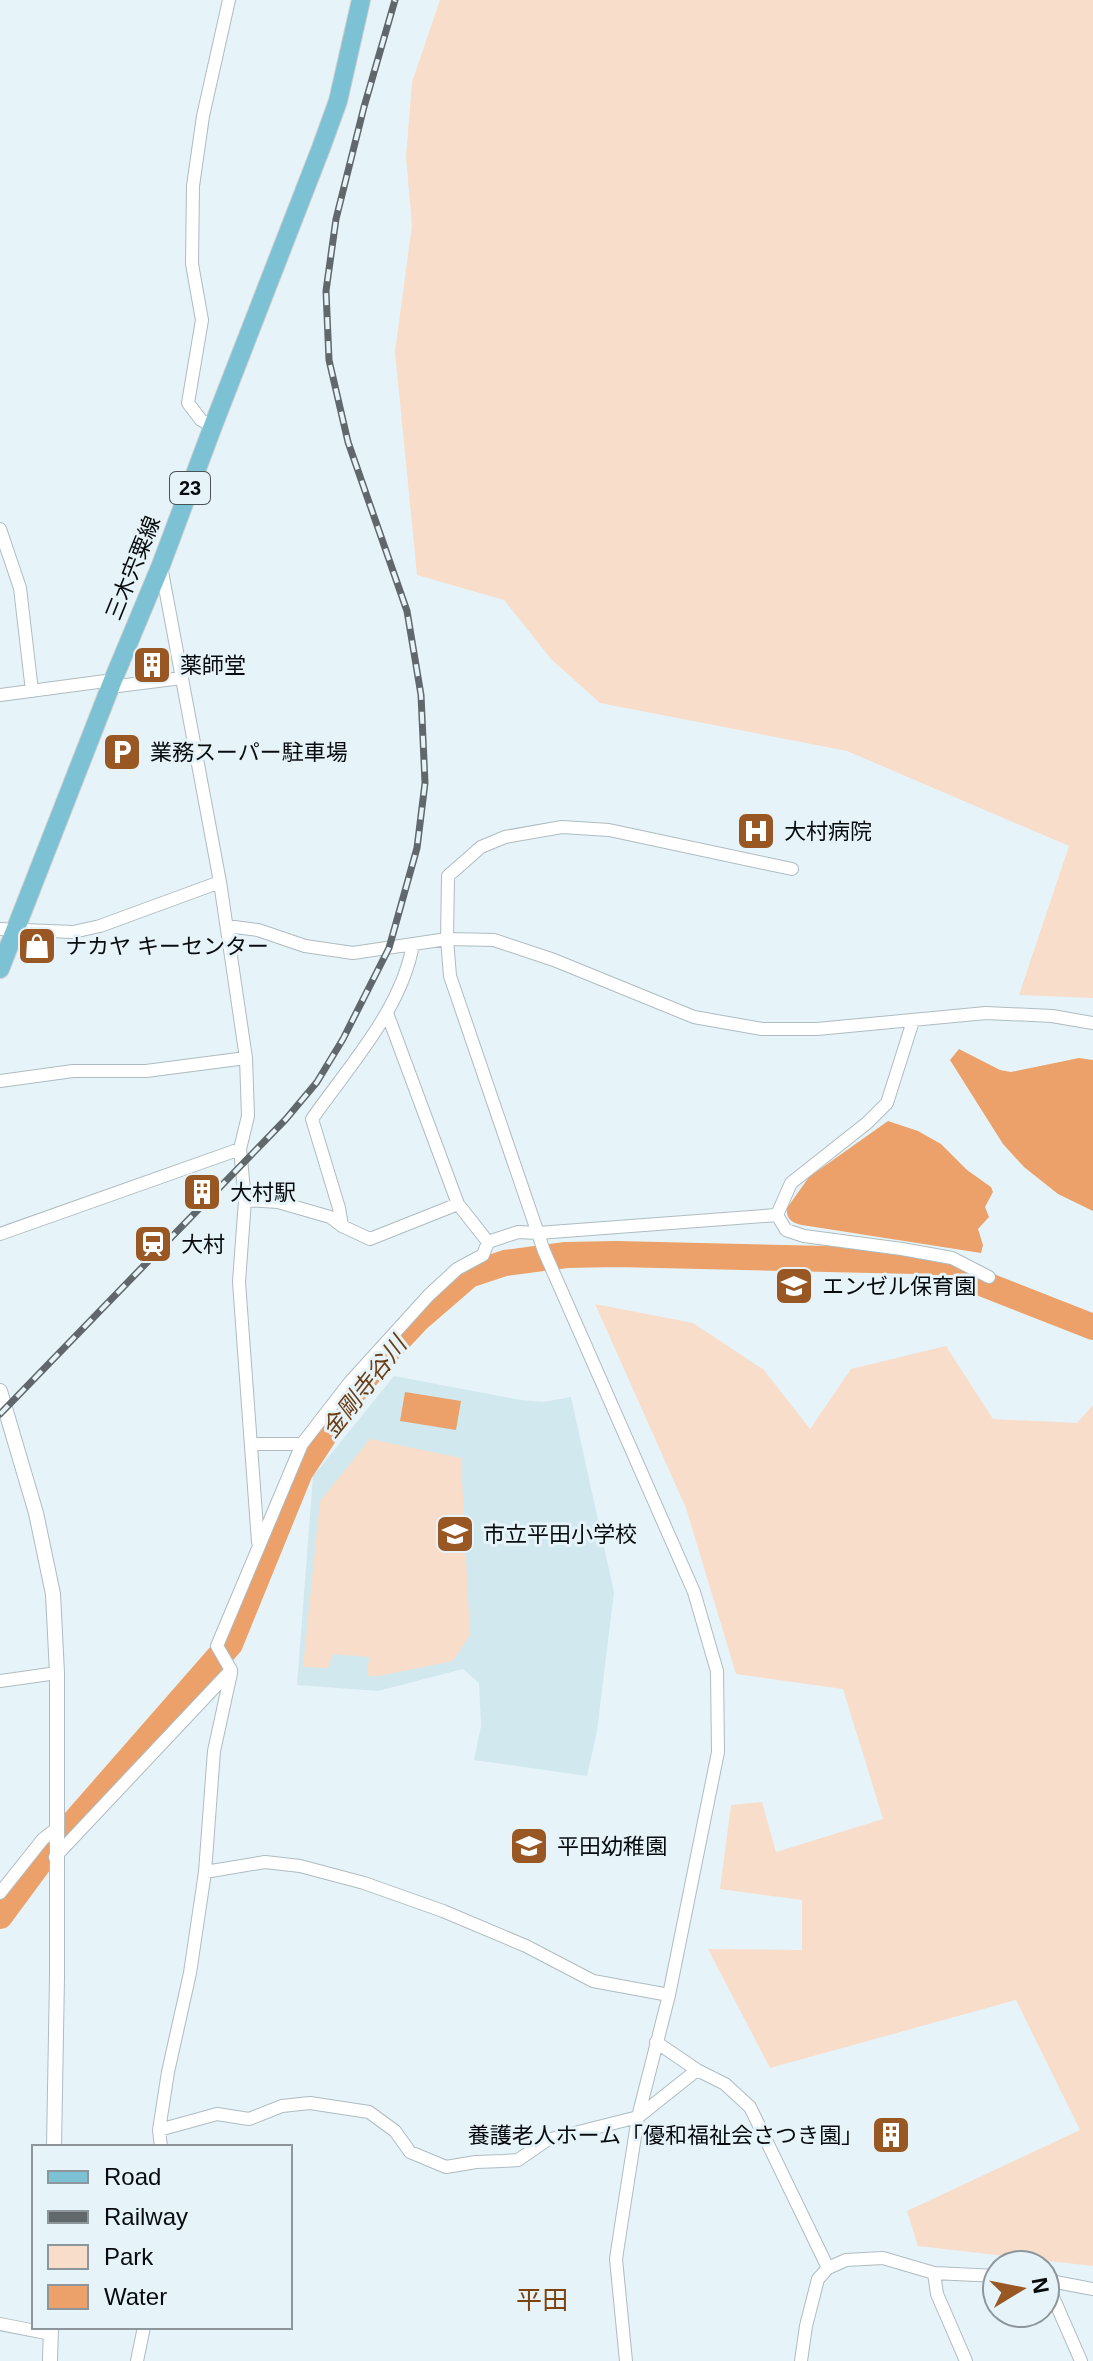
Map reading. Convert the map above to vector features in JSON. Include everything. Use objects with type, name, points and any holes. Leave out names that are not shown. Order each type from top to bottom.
[{"type":"main road","name":"三木宍粟線","points":[[0,969],[8,929],[161,565],[338,101],[361,0]]},
{"type":"street","points":[[213,426],[201,420],[188,403],[202,320],[192,264],[193,186],[203,116],[229,0]]},
{"type":"street","points":[[0,529],[20,588],[32,691]]},
{"type":"street","points":[[161,565],[220,882],[246,1058],[248,1116],[240,1149],[245,1200],[239,1282],[258,1546]]},
{"type":"street","points":[[0,695],[182,678]]},
{"type":"street","points":[[626,2361],[616,2259],[638,2117],[669,1995],[718,1752],[717,1671],[694,1592],[538,1233],[450,976],[448,876],[481,847],[505,837],[562,827],[609,830],[792,869]]},
{"type":"street","points":[[8,929],[73,932],[100,926],[220,882]]},
{"type":"street","points":[[227,926],[258,930],[305,946],[353,953],[447,939],[494,940],[554,960],[694,1017],[762,1029],[817,1029],[986,1013],[1052,1016],[1093,1023]]},
{"type":"street","points":[[342,1226],[312,1119],[387,1013],[409,964],[413,944]]},
{"type":"street","points":[[387,1013],[458,1204],[488,1242]]},
{"type":"street","points":[[777,1215],[791,1183],[867,1123],[887,1103],[913,1021]]},
{"type":"street","points":[[0,1081],[73,1071],[146,1071],[246,1058]]},
{"type":"street","points":[[0,1234],[240,1149]]},
{"type":"street","points":[[245,1200],[278,1202],[330,1217],[370,1239],[458,1204]]},
{"type":"street","points":[[488,1242],[518,1232],[777,1215]]},
{"type":"street","points":[[777,1215],[786,1230],[804,1236],[952,1258],[989,1277]]},
{"type":"street","points":[[161,2145],[159,2130],[168,2072],[190,1973],[205,1872],[214,1751],[231,1670],[217,1646],[302,1444],[394,1331],[457,1269],[483,1255],[488,1242]]},
{"type":"street","points":[[0,1391],[39,1525],[53,1594],[57,1673],[54,2145]]},
{"type":"street","points":[[251,1444],[302,1444]]},
{"type":"street","points":[[55,1857],[231,1670]]},
{"type":"street","points":[[0,1681],[57,1673]]},
{"type":"street","points":[[0,1893],[43,1839],[56,1829]]},
{"type":"street","points":[[205,1872],[265,1862],[300,1866],[364,1883],[443,1911],[526,1946],[593,1981],[669,1995]]},
{"type":"street","points":[[656,2042],[697,2070],[725,2084],[750,2107],[828,2268]]},
{"type":"street","points":[[159,2130],[217,2114],[249,2119],[282,2106],[310,2103],[369,2112],[395,2131],[410,2152],[446,2167],[518,2160],[547,2140],[638,2117],[697,2070]]},
{"type":"street","points":[[801,2361],[818,2279],[828,2268],[846,2260],[883,2258],[934,2273],[981,2275]]},
{"type":"street","points":[[934,2273],[937,2294],[966,2361]]},
{"type":"street","points":[[1061,2284],[1093,2289]]},
{"type":"street","points":[[1061,2315],[1081,2361]]},
{"type":"street","points":[[0,2324],[32,2328]]},
{"type":"street","points":[[137,2361],[144,2329]]},
{"type":"street","points":[[50,2361],[51,2331]]},
{"type":"shaded area","name":"市立平田小学校","points":[[394,1376],[521,1400],[543,1402],[571,1397],[614,1592],[597,1731],[587,1776],[474,1760],[481,1726],[479,1683],[463,1669],[378,1691],[297,1685],[313,1476]]},
{"type":"green space","points":[[440,0],[1093,0],[1093,998],[1019,995],[1069,846],[847,751],[600,703],[551,659],[504,600],[417,575],[395,352],[412,225],[406,157],[412,82]]},
{"type":"green space","points":[[595,1304],[693,1323],[764,1370],[810,1429],[851,1369],[946,1346],[993,1419],[1077,1423],[1093,1405],[1093,2266],[1061,2262],[1061,2249],[981,2249],[981,2253],[918,2246],[907,2211],[1080,2130],[1016,2000],[770,2068],[708,1949],[802,1950],[802,1900],[720,1889],[731,1805],[762,1802],[776,1852],[883,1819],[843,1689],[736,1674],[686,1508]]},
{"type":"green space","points":[[370,1439],[461,1458],[470,1635],[453,1661],[379,1676],[367,1676],[369,1657],[333,1654],[328,1668],[303,1667],[320,1501]]},
{"type":"water","points":[[959,1049],[1000,1070],[1011,1072],[1079,1058],[1093,1060],[1093,1211],[1058,1194],[1024,1167],[1003,1144],[950,1060]]},
{"type":"water","points":[[888,1121],[918,1131],[941,1144],[967,1170],[991,1187],[993,1192],[985,1207],[989,1217],[978,1229],[983,1245],[981,1253],[802,1225],[789,1218],[787,1208],[809,1177]]},
{"type":"water","points":[[405,1392],[461,1401],[456,1430],[400,1421]]},
{"type":"waterway","name":"金剛寺谷川","points":[[0,1916],[42,1859],[230,1644],[300,1472],[348,1399],[385,1354],[417,1320],[469,1275],[505,1263],[566,1255],[916,1261],[953,1272],[1093,1327]]},
{"type":"railway","points":[[0,1414],[286,1119],[317,1082],[343,1039],[389,948],[417,848],[425,783],[421,695],[407,611],[348,442],[329,360],[326,291],[336,219],[395,0]]},
{"type":"place","name":"薬師堂","points":[[152,665]]},
{"type":"place","name":"業務スーパー駐車場","points":[[122,752]]},
{"type":"place","name":"大村病院","points":[[756,831]]},
{"type":"place","name":"ナカヤ キーセンター","points":[[37,946]]},
{"type":"place","name":"大村駅","points":[[202,1192]]},
{"type":"place","name":"大村","points":[[153,1244]]},
{"type":"place","name":"エンゼル保育園","points":[[794,1286]]},
{"type":"place","name":"市立平田小学校","points":[[455,1534]]},
{"type":"place","name":"平田幼稚園","points":[[529,1846]]},
{"type":"place","name":"養護老人ホーム「優和福祉会さつき園」","points":[[891,2135]]},
{"type":"district","name":"平田","points":[[542,2300]]}]
